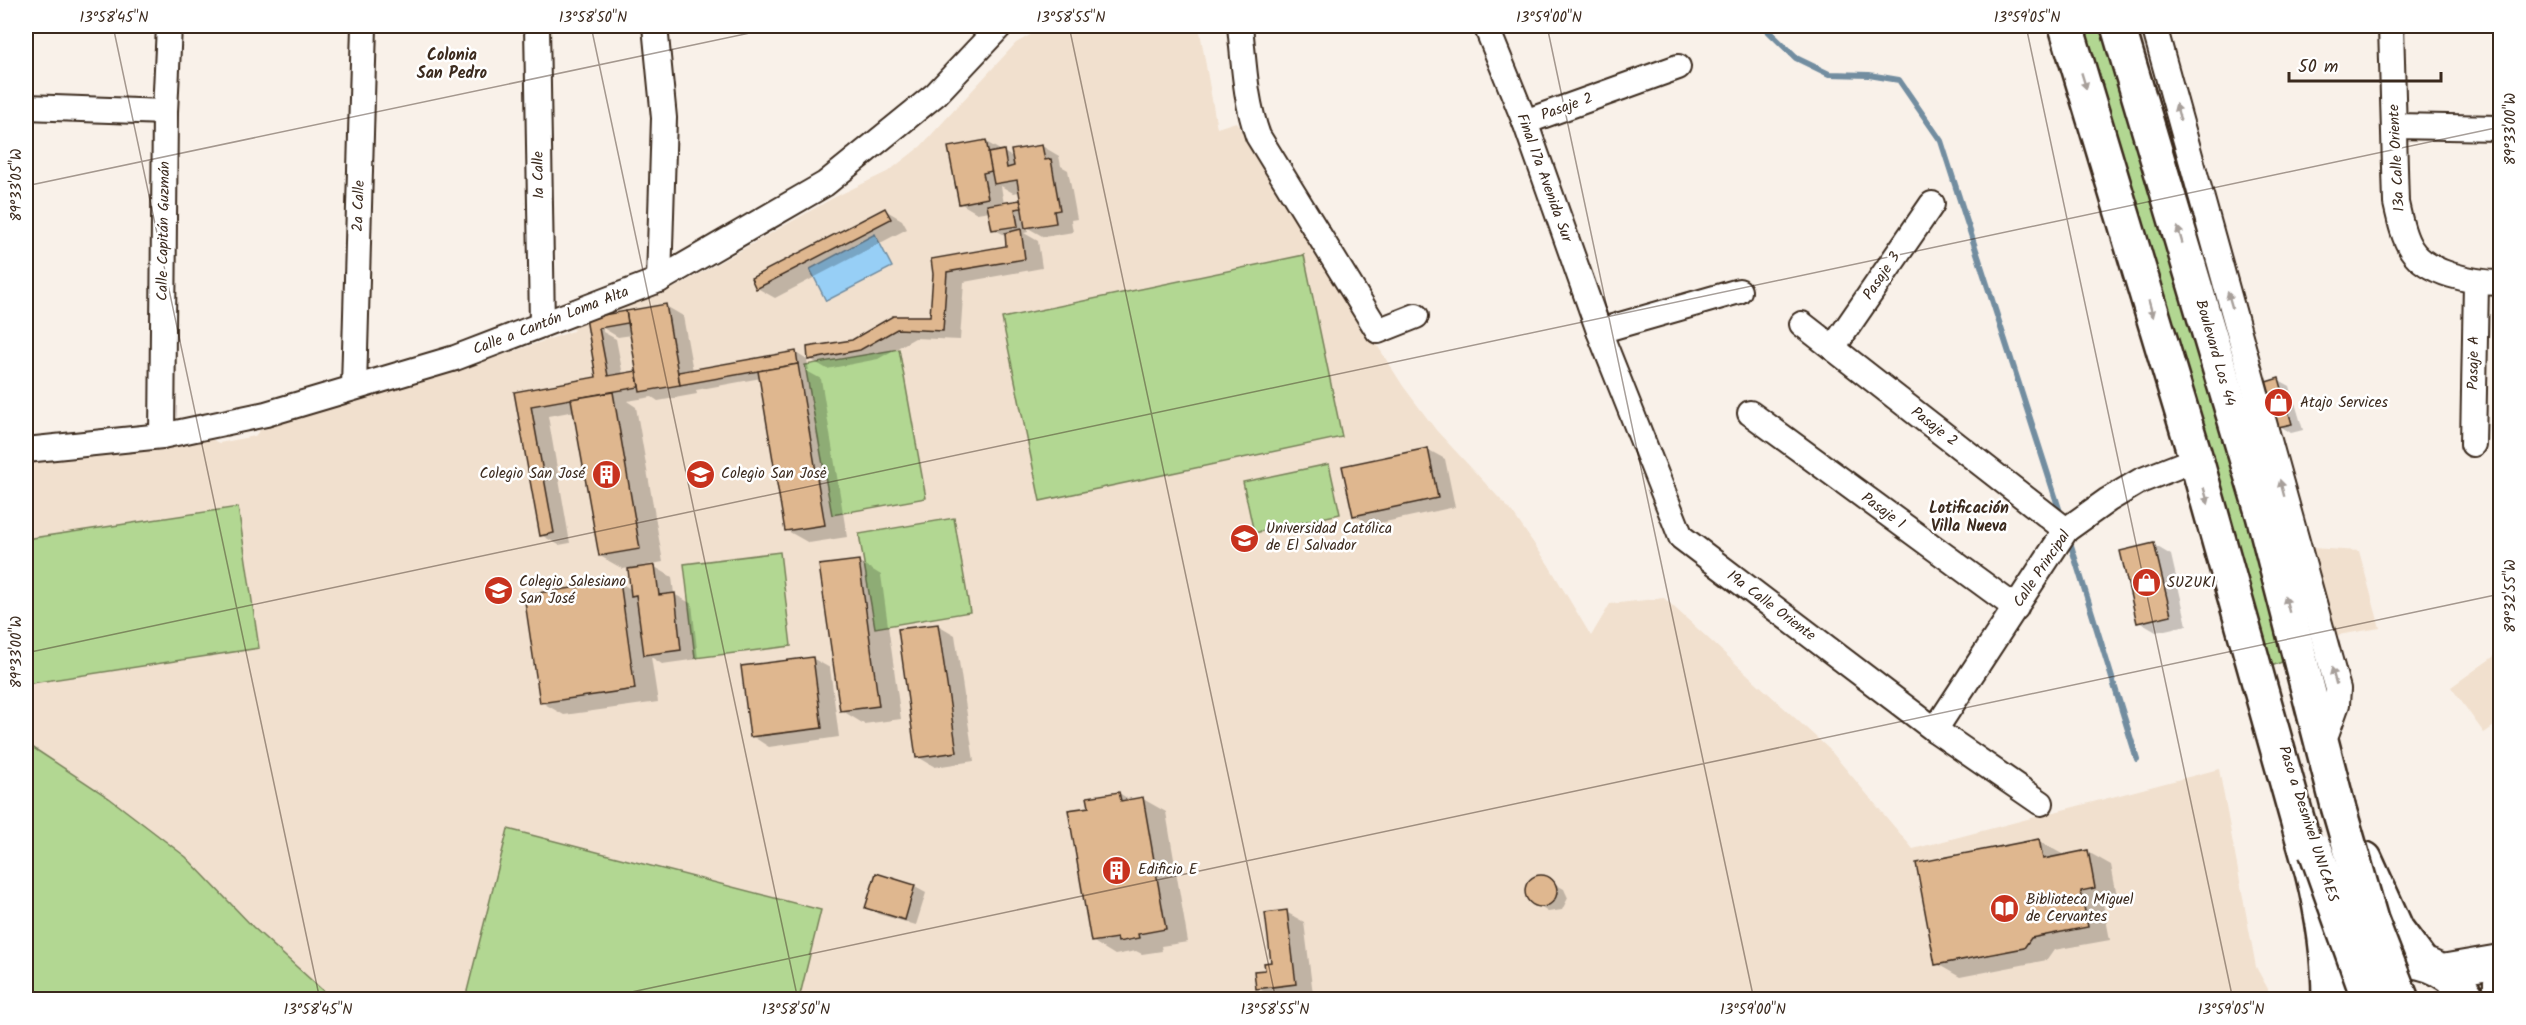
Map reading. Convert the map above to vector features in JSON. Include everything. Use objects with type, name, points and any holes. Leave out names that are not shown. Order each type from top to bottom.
[{"type":"highway","points":[[2066,26],[2250,647],[2324,920],[2329,961],[2330,999]]},
{"type":"highway","name":"Boulevard Los 44","points":[[2118,26],[2263,515],[2307,681]]},
{"type":"highway","name":"Paso a Desnivel UNICAES","points":[[2250,647],[2316,851],[2369,999]]},
{"type":"highway","points":[[2307,681],[2327,732],[2357,837],[2368,865],[2397,930],[2432,967]]},
{"type":"highway","name":"Paso a Desnivel UNICAES","points":[[2307,681],[2338,806],[2371,921],[2402,999]]},
{"type":"main road","points":[[2330,999],[2347,980],[2369,967],[2397,961],[2432,967],[2500,961]]},
{"type":"main road","points":[[2432,967],[2457,982],[2470,999]]},
{"type":"main road","points":[[2500,982],[2500,996]]},
{"type":"street","name":"Calle Capitán Guzmán","points":[[162,436],[165,112],[169,26]]},
{"type":"street","name":"2a Calle","points":[[354,387],[364,26]]},
{"type":"street","name":"1a Calle","points":[[537,26],[542,324]]},
{"type":"street","points":[[655,26],[664,117],[659,280]]},
{"type":"street","name":"Calle a Cantón Loma Alta","points":[[26,450],[162,436],[266,414],[456,358],[659,280],[825,184],[936,94],[1000,26]]},
{"type":"street","points":[[1240,26],[1246,93],[1258,136],[1378,331],[1416,316]]},
{"type":"street","name":"Final 17a Avenida Sur","points":[[1486,26],[1525,122],[1599,331]]},
{"type":"street","points":[[2154,26],[2338,689],[2337,704],[2327,732]]},
{"type":"street","name":"13a Calle Oriente","points":[[2391,26],[2396,203],[2410,250],[2421,263],[2434,270],[2476,283],[2500,283]]},
{"type":"street","name":"Pasaje 2","points":[[1525,122],[1678,67]]},
{"type":"street","points":[[26,107],[165,112]]},
{"type":"street","points":[[2395,126],[2500,128]]},
{"type":"street","name":"Pasaje 3","points":[[1833,348],[1932,204]]},
{"type":"street","name":"Pasaje A","points":[[2473,444],[2476,283]]},
{"type":"street","points":[[1599,331],[1739,291]]},
{"type":"street","name":"Pasaje 2","points":[[1802,324],[2066,530]]},
{"type":"street","name":"19a Calle Oriente","points":[[1599,331],[1681,537],[1935,730],[2041,803]]},
{"type":"street","name":"Pasaje 1","points":[[1750,413],[2016,608]]},
{"type":"street","name":"Calle Principal","points":[[1935,730],[2066,530],[2108,500],[2140,481],[2196,459]]},
{"type":"shaded area","points":[[1046,26],[1199,26],[1217,128],[1236,122],[1403,386],[1436,430],[1512,512],[1548,564],[1591,636],[1610,604],[1664,598],[1829,749],[1913,849],[2219,769],[2256,967],[2268,989],[2268,999],[332,999],[253,927],[186,857],[109,798],[26,743],[26,460],[211,439],[219,443],[255,436],[260,430],[458,370],[573,331],[575,325],[617,305],[676,287],[833,198],[889,171],[921,146],[1016,43]]},
{"type":"shaded area","points":[[2312,548],[2359,551],[2380,628],[2332,636]]},
{"type":"shaded area","points":[[2500,652],[2500,722],[2484,733],[2451,687]]},
{"type":"green space","points":[[2076,26],[2108,26],[2287,660],[2269,667]]},
{"type":"green space","points":[[1304,255],[1342,437],[1040,501],[1002,318]]},
{"type":"green space","points":[[899,349],[926,498],[832,515],[805,365]]},
{"type":"green space","points":[[1329,464],[1340,514],[1254,533],[1243,482]]},
{"type":"green space","points":[[238,507],[259,648],[26,684],[26,539]]},
{"type":"green space","points":[[954,518],[970,612],[875,628],[859,534]]},
{"type":"green space","points":[[780,552],[791,646],[695,658],[684,564]]},
{"type":"green space","points":[[26,743],[109,798],[186,857],[253,927],[332,999],[26,999]]},
{"type":"green space","points":[[508,829],[821,910],[799,999],[465,999]]},
{"type":"water","points":[[875,234],[892,267],[826,301],[810,269]]},
{"type":"building","points":[[986,140],[992,171],[983,173],[988,198],[959,204],[948,147]]},
{"type":"building","points":[[1042,145],[1045,160],[1051,159],[1060,210],[1054,211],[1056,223],[1025,228],[1017,180],[994,184],[988,153],[1004,150],[1007,168],[1014,166],[1011,150]]},
{"type":"building","points":[[1020,200],[1022,208],[1015,209],[1018,226],[992,230],[987,205]]},
{"type":"building","points":[[885,208],[891,219],[756,289],[751,278]]},
{"type":"building","points":[[1021,229],[1025,259],[947,272],[943,331],[897,329],[860,350],[808,360],[807,347],[852,340],[893,316],[930,316],[933,274],[931,259],[1006,246],[1005,233]]},
{"type":"building","points":[[666,304],[680,385],[640,392],[626,311]]},
{"type":"building","points":[[626,311],[628,323],[599,328],[608,376],[636,371],[639,387],[531,406],[554,533],[540,536],[514,392],[596,377],[586,318]]},
{"type":"building","points":[[796,351],[798,364],[680,385],[678,372]]},
{"type":"building","points":[[798,364],[825,525],[785,531],[758,371]]},
{"type":"building","name":"Atajo Services","points":[[2279,378],[2292,424],[2278,427],[2266,382]]},
{"type":"building","name":"Colegio San José","points":[[613,392],[640,549],[599,556],[571,399]]},
{"type":"building","points":[[1428,448],[1438,498],[1353,516],[1342,466]]},
{"type":"building","name":"SUZUKI","points":[[2154,543],[2171,615],[2137,623],[2120,551]]},
{"type":"building","points":[[859,560],[879,706],[840,711],[819,565]]},
{"type":"building","points":[[655,565],[659,595],[675,593],[681,650],[644,655],[636,595],[631,596],[628,569]]},
{"type":"building","points":[[620,581],[635,689],[540,703],[524,595]]},
{"type":"building","points":[[938,624],[957,752],[916,758],[898,629]]},
{"type":"building","points":[[813,657],[822,728],[750,737],[741,666]]},
{"type":"building","name":"Edificio E","points":[[1119,792],[1121,801],[1143,797],[1166,929],[1138,934],[1139,938],[1118,942],[1117,938],[1091,942],[1068,810],[1089,807],[1087,797]]},
{"type":"building","name":"Biblioteca Miguel de Cervantes","points":[[2039,839],[2043,859],[2088,850],[2095,888],[2081,891],[2088,927],[2031,938],[2024,948],[1935,965],[1916,863]]},
{"type":"building","points":[[876,873],[915,885],[905,920],[865,908]]},
{"type":"building","points":[[1541,875],[1552,880],[1557,891],[1552,902],[1541,907],[1530,902],[1525,891],[1530,880]]},
{"type":"building","points":[[1287,910],[1296,984],[1256,989],[1254,971],[1265,970],[1264,963],[1271,962],[1265,913]]},
{"type":"waterway","points":[[1763,26],[1796,58],[1829,74],[1869,75],[1899,80],[1941,141],[2061,515]]},
{"type":"waterway","points":[[2069,539],[2137,759]]},
{"type":"place","name":"Atajo Services","points":[[2279,403]]},
{"type":"place","name":"Colegio San José","points":[[606,474]]},
{"type":"place","name":"Colegio San Josė","points":[[700,474]]},
{"type":"place","name":"Universidad Católica de El Salvador","points":[[1245,538]]},
{"type":"place","name":"SUZUKI","points":[[2146,583]]},
{"type":"place","name":"Colegio Salesiano San José","points":[[498,591]]},
{"type":"place","name":"Edificio E","points":[[1117,870]]},
{"type":"place","name":"Biblioteca Miguel de Cervantes","points":[[2005,909]]},
{"type":"district","name":"Colonia San Pedro","points":[[452,64]]},
{"type":"district","name":"Lotificación Villa Nueva","points":[[1969,517]]}]
